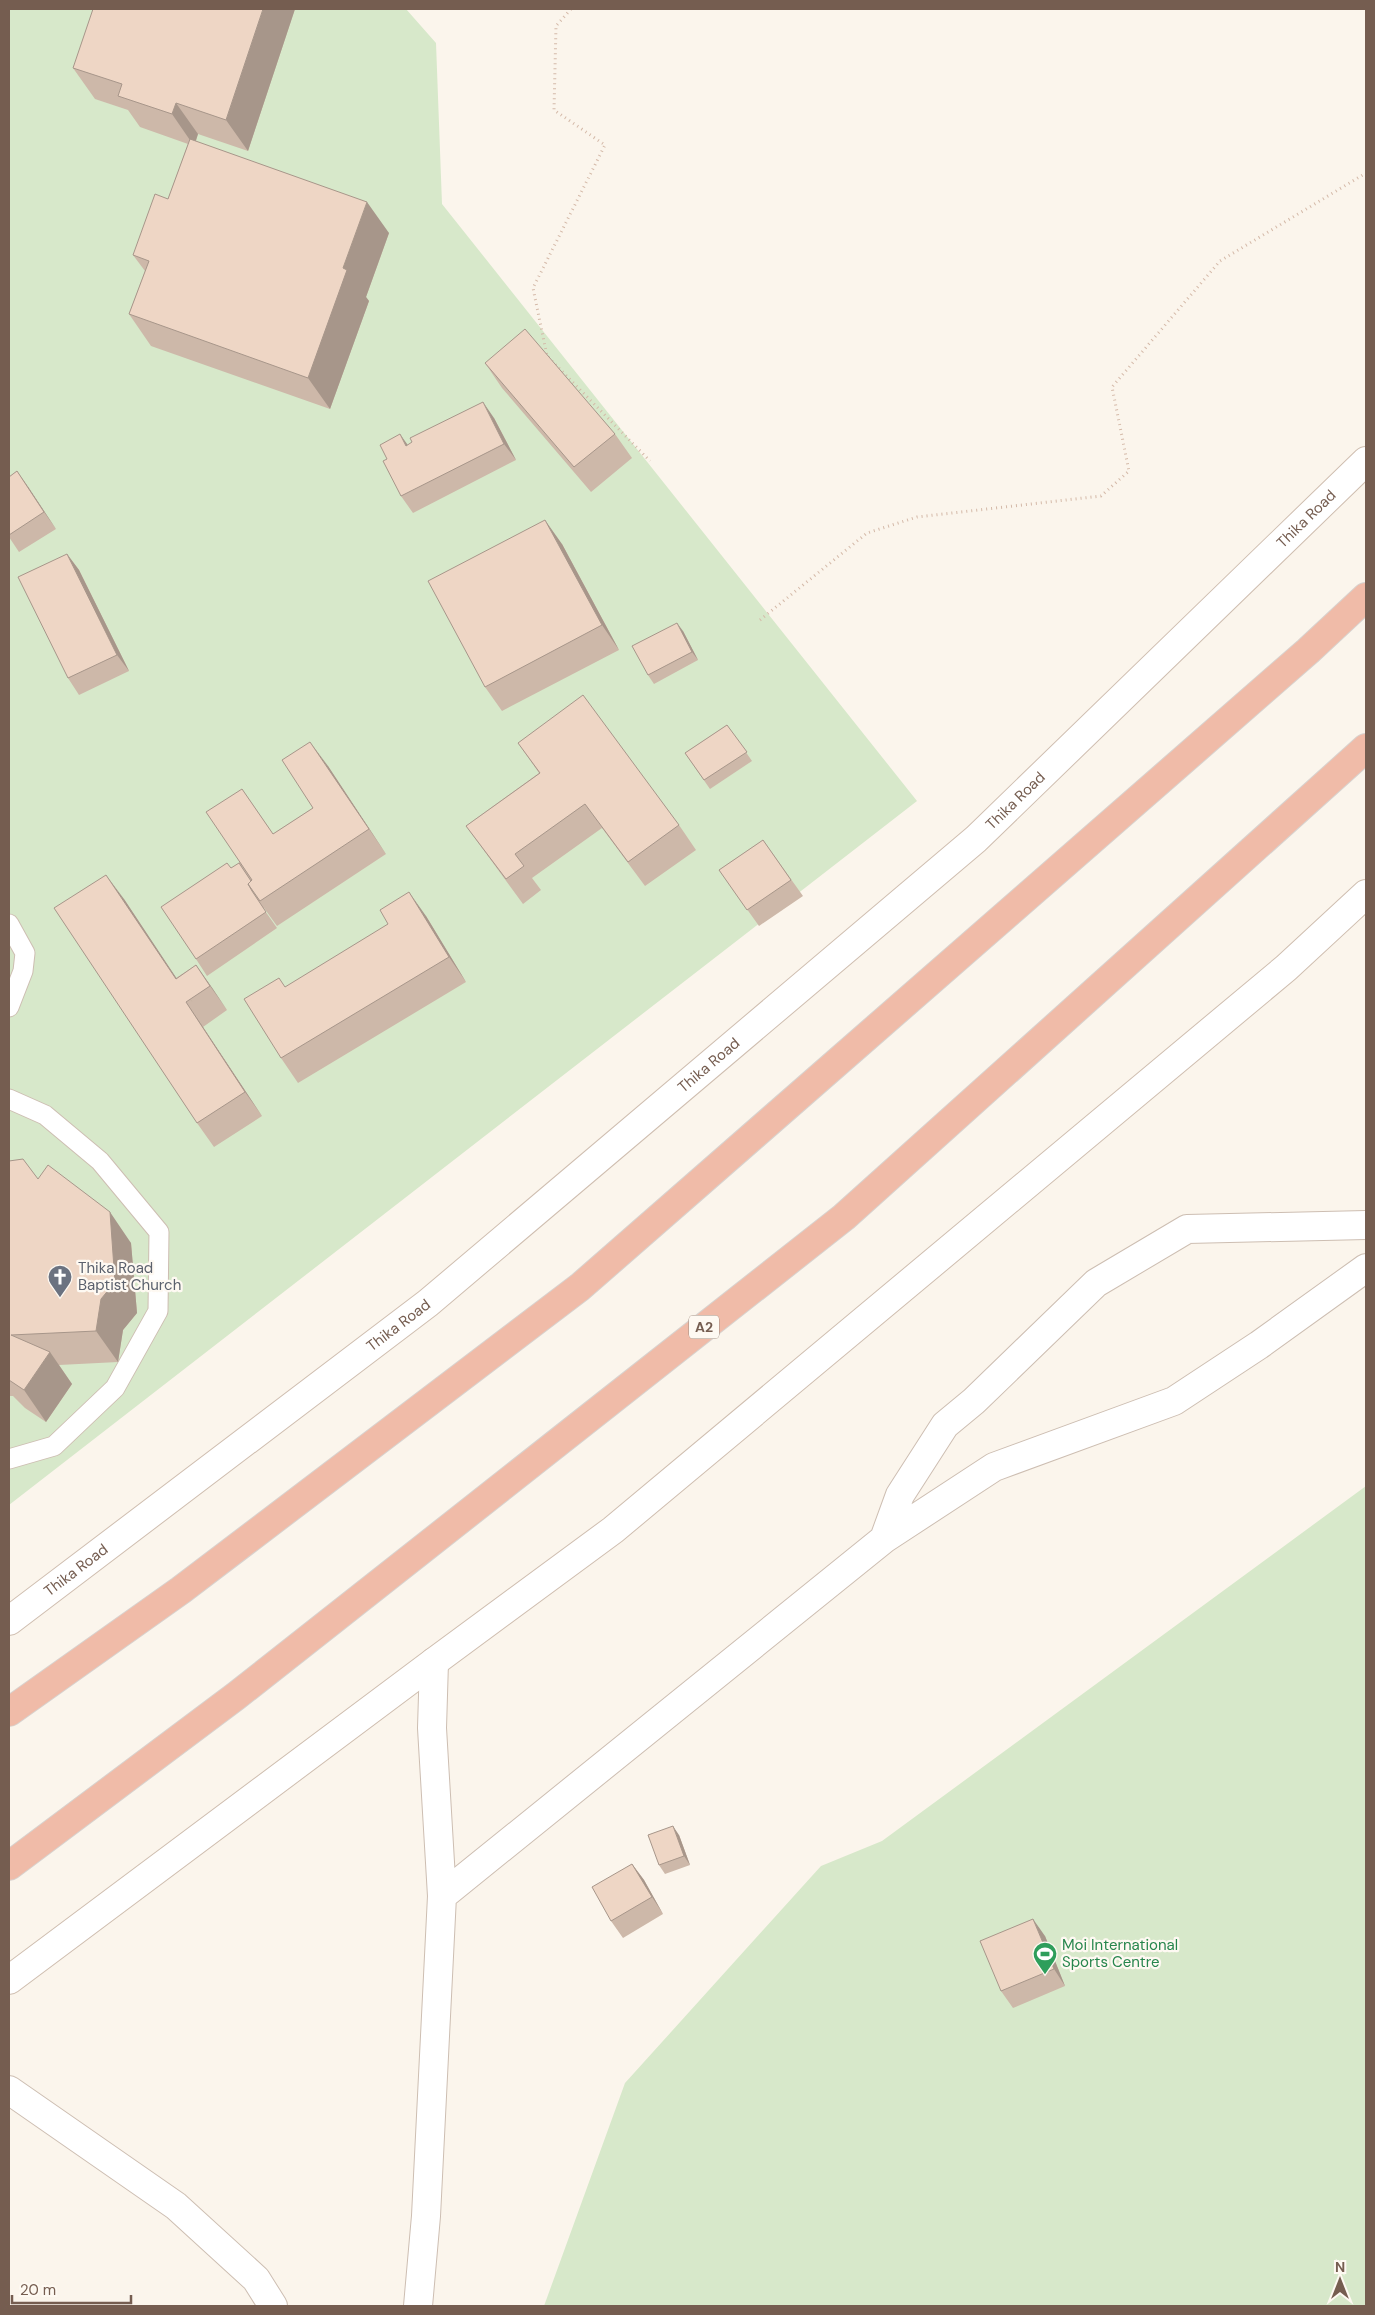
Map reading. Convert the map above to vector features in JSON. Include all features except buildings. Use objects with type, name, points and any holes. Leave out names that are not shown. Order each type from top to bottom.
[{"type":"highway","points":[[9,1712],[181,1590],[580,1287],[965,953],[1366,598]]},
{"type":"highway","name":"A2","points":[[9,1866],[236,1696],[844,1217],[1366,748]]},
{"type":"main road","name":"Thika Road","points":[[9,1621],[428,1303],[976,839],[1366,461]]},
{"type":"main road","points":[[9,1980],[613,1530],[1286,968],[1366,894]]},
{"type":"main road","points":[[884,1539],[900,1495],[944,1426],[974,1401],[1096,1282],[1187,1229],[1366,1225]]},
{"type":"main road","points":[[442,1896],[884,1539],[994,1467],[1174,1401],[1259,1346],[1366,1268]]},
{"type":"main road","points":[[418,2306],[426,2216],[442,1896],[432,1728],[434,1662]]},
{"type":"main road","points":[[9,2090],[176,2206],[256,2278],[273,2306]]},
{"type":"lane","points":[[9,924],[25,953],[23,971],[9,1007]]},
{"type":"lane","points":[[9,1099],[45,1115],[100,1160],[159,1232],[158,1311],[115,1388],[54,1446],[9,1459]]},
{"type":"path","points":[[571,9],[556,26],[554,110],[605,145],[533,288],[547,356],[650,461]]},
{"type":"path","points":[[760,620],[867,533],[917,517],[1101,496],[1129,471],[1112,387],[1220,261],[1366,173]]},
{"type":"green space","points":[[9,9],[406,9],[436,43],[442,204],[917,801],[9,1505]]},
{"type":"green space","name":"Moi International Sports Centre","points":[[1366,1486],[1366,2306],[544,2306],[625,2083],[821,1866],[882,1841]]},
{"type":"place","name":"Thika Road Baptist Church","points":[[60,1298]]},
{"type":"place","name":"Moi International Sports Centre","points":[[1045,1975]]}]
